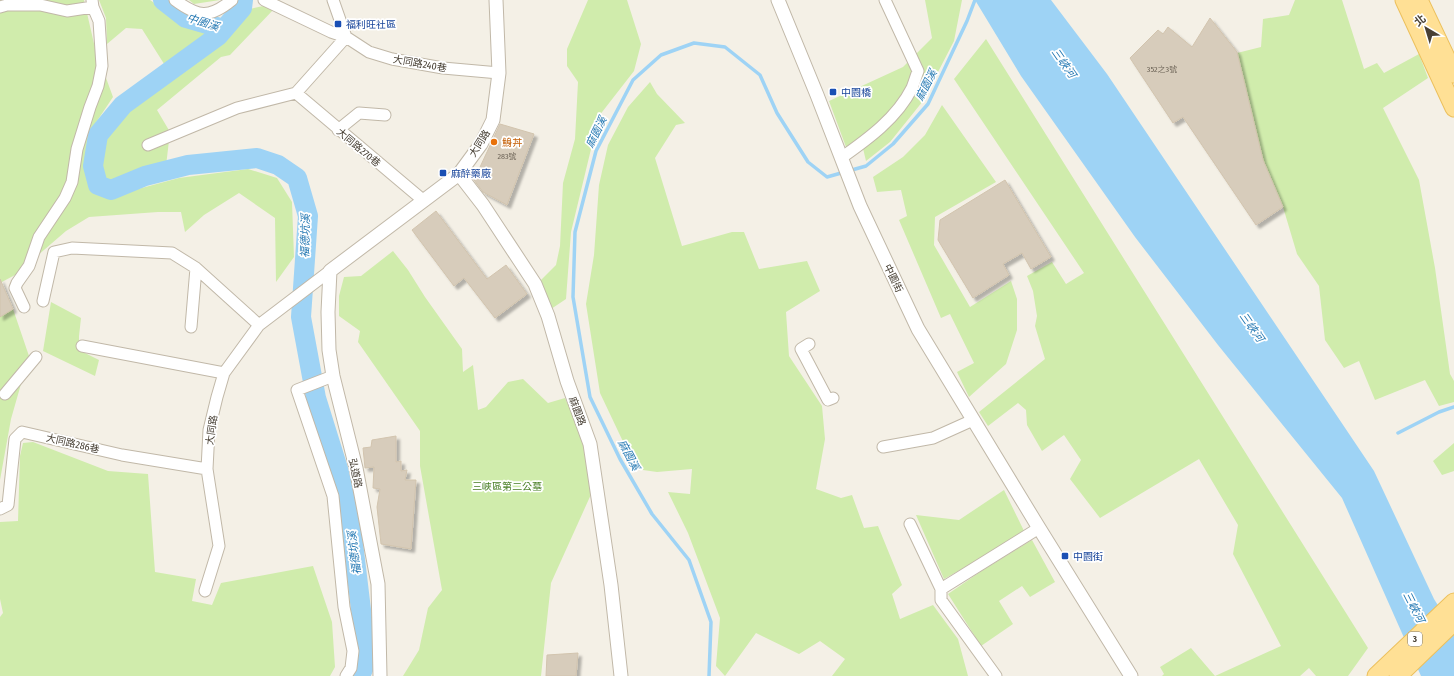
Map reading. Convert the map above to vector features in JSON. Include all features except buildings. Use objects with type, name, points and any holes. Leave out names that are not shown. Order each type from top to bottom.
[{"type":"main road","points":[[1404,0],[1454,108]]},
{"type":"main road","points":[[1420,0],[1454,74]]},
{"type":"main road","name":"3","points":[[1376,676],[1454,602]]},
{"type":"main road","name":"3","points":[[1398,676],[1454,622]]},
{"type":"street","points":[[175,0],[190,11],[206,14],[221,9],[232,0]]},
{"type":"street","name":"大同路240巷","points":[[266,0],[331,32],[346,37],[370,52],[392,59],[443,68],[499,73]]},
{"type":"street","points":[[148,145],[236,108],[296,93],[346,37],[333,0]]},
{"type":"street","name":"大同路","points":[[205,591],[219,546],[207,469],[209,430],[216,398],[224,373],[259,324],[459,174],[480,144],[493,120],[499,73],[496,0]]},
{"type":"street","points":[[778,0],[841,158],[870,138],[895,113],[911,89],[918,70],[885,0]]},
{"type":"street","points":[[0,8],[7,5],[40,6],[67,11],[92,4],[99,21],[102,66],[98,86],[80,136],[72,182],[65,198],[39,237],[29,266],[15,288],[24,307]]},
{"type":"street","name":"大同路270巷","points":[[296,93],[424,201]]},
{"type":"street","points":[[338,130],[359,113],[385,115]]},
{"type":"street","name":"中園街","points":[[841,158],[878,246],[918,329],[1038,528],[1131,676]]},
{"type":"street","name":"麻園路","points":[[459,174],[484,205],[535,284],[548,316],[567,381],[590,444],[611,585],[621,676]]},
{"type":"street","points":[[43,301],[54,252],[72,248],[172,253],[196,268],[259,324]]},
{"type":"street","points":[[191,327],[196,268]]},
{"type":"street","name":"弘道路","points":[[330,271],[328,378],[356,468],[378,584],[378,674]]},
{"type":"street","points":[[810,344],[801,349],[828,400],[833,398]]},
{"type":"street","points":[[82,346],[224,373]]},
{"type":"street","points":[[5,394],[36,357]]},
{"type":"street","points":[[328,378],[296,390],[333,496],[344,607],[352,651],[351,668],[346,676]]},
{"type":"street","points":[[883,447],[933,438],[973,420]]},
{"type":"street","name":"大同路286巷","points":[[0,509],[8,504],[15,439],[22,432],[122,454],[207,469]]},
{"type":"street","points":[[910,524],[940,589],[942,600],[996,676]]},
{"type":"street","points":[[940,589],[1038,528]]},
{"type":"green space","points":[[0,0],[84,0],[95,48],[113,97],[93,127],[85,168],[92,192],[112,196],[179,178],[248,169],[277,178],[292,202],[294,257],[276,282],[275,218],[239,193],[204,215],[185,232],[181,212],[158,212],[89,217],[66,231],[15,275],[0,283]]},
{"type":"green space","points":[[99,0],[150,0],[185,24],[208,32],[166,67],[142,29],[126,28],[107,44],[106,18]]},
{"type":"green space","points":[[189,0],[220,0],[194,4]]},
{"type":"green space","points":[[588,0],[627,0],[641,44],[634,71],[599,116],[571,232],[566,299],[551,309],[540,281],[556,265],[560,246],[563,183],[575,139],[578,82],[567,66],[567,49]]},
{"type":"green space","points":[[925,0],[962,0],[954,41],[923,101],[890,142],[866,161],[861,140],[846,147],[829,101],[903,67],[932,38]]},
{"type":"green space","points":[[1295,0],[1342,0],[1364,69],[1377,63],[1384,73],[1419,54],[1428,78],[1383,108],[1419,180],[1435,268],[1450,374],[1454,381],[1454,402],[1439,406],[1425,380],[1375,400],[1359,361],[1344,368],[1325,340],[1319,286],[1297,254],[1283,207],[1263,160],[1237,53],[1261,47],[1263,19],[1289,15]]},
{"type":"green space","points":[[263,6],[273,10],[230,55],[221,57],[157,110],[170,132],[166,166],[140,171],[116,182],[104,178],[101,165],[107,138],[130,110],[222,40],[250,9]]},
{"type":"green space","points":[[986,39],[1368,648],[1348,676],[1316,676],[1309,668],[1300,676],[1215,676],[1281,646],[1233,554],[1238,525],[1199,459],[1100,518],[1070,479],[1081,460],[1064,435],[1042,451],[1027,425],[1026,410],[1018,403],[988,426],[979,412],[1045,359],[1035,326],[1037,316],[1033,291],[1027,276],[1052,262],[1066,284],[1084,273],[954,79]]},
{"type":"green space","points":[[650,82],[657,94],[685,123],[676,125],[655,158],[682,246],[732,232],[744,232],[759,269],[807,261],[820,291],[786,312],[789,356],[822,406],[825,439],[816,489],[841,498],[852,495],[864,528],[878,526],[902,585],[892,594],[900,619],[933,605],[958,639],[968,676],[832,676],[845,659],[820,641],[799,654],[756,633],[725,676],[716,666],[720,618],[688,533],[668,492],[690,494],[692,469],[657,472],[636,469],[600,393],[586,304],[594,255],[599,185],[608,145],[628,107]]},
{"type":"green space","points":[[942,105],[996,182],[935,217],[934,245],[970,307],[1011,281],[1017,299],[1017,330],[1006,364],[969,397],[957,372],[974,363],[950,314],[941,318],[899,220],[907,216],[901,190],[877,192],[873,177],[903,157],[925,135]]},
{"type":"green space","name":"三峽區第二公墓","points":[[393,251],[408,270],[425,297],[462,349],[463,372],[473,365],[478,410],[486,407],[508,382],[523,379],[548,403],[565,398],[582,433],[593,490],[551,583],[541,676],[403,676],[419,650],[428,608],[442,590],[420,466],[420,431],[358,342],[360,331],[339,316],[339,296],[344,277],[361,276]]},
{"type":"green space","points":[[51,302],[81,318],[79,350],[99,360],[95,376],[43,351]]},
{"type":"green space","points":[[13,309],[29,356],[11,419],[0,480],[0,314],[1,316]]},
{"type":"green space","points":[[33,442],[108,471],[148,474],[155,572],[196,579],[192,601],[212,605],[221,583],[313,566],[332,622],[335,667],[330,676],[0,676],[0,617],[3,613],[0,599],[0,522],[18,521],[20,456],[23,443]]},
{"type":"green space","points":[[1454,443],[1454,471],[1442,475],[1433,461]]},
{"type":"green space","points":[[1004,490],[1025,533],[944,579],[916,515],[959,520]]},
{"type":"green space","points":[[1032,540],[1055,582],[1030,597],[1022,586],[999,601],[1013,624],[981,646],[948,594],[980,572]]},
{"type":"green space","points":[[1191,648],[1215,676],[1162,676],[1164,674],[1160,667]]},
{"type":"water","name":"三峽河","points":[[975,0],[1051,0],[1107,74],[1374,471],[1434,599],[1454,631],[1454,676],[1421,676],[1342,498],[1218,345],[1135,237],[1021,76]]},
{"type":"waterway","name":"中園溪","points":[[163,0],[186,18],[224,29]]},
{"type":"waterway","name":"福德坑溪","points":[[243,0],[242,8],[218,36],[123,105],[98,135],[93,166],[98,185],[111,190],[145,176],[188,165],[257,158],[278,165],[297,178],[308,216],[301,317],[316,398],[348,501],[367,660],[360,676]]},
{"type":"waterway","name":"麻園溪","points":[[709,676],[711,622],[689,560],[652,514],[620,459],[590,397],[573,297],[575,232],[596,151],[633,80],[661,55],[694,43],[725,47],[760,75],[777,113],[808,162],[827,177],[866,166],[893,144],[928,104],[967,21],[975,0]]},
{"type":"waterway","points":[[1398,433],[1439,412],[1454,407]]},
{"type":"place","name":"福利旺社區","points":[[338,24]]},
{"type":"place","name":"中園橋","points":[[833,92]]},
{"type":"place","name":"鯓丼","points":[[494,142]]},
{"type":"place","name":"麻醉藥廠","points":[[443,173]]},
{"type":"place","name":"中園街","points":[[1065,556]]}]
